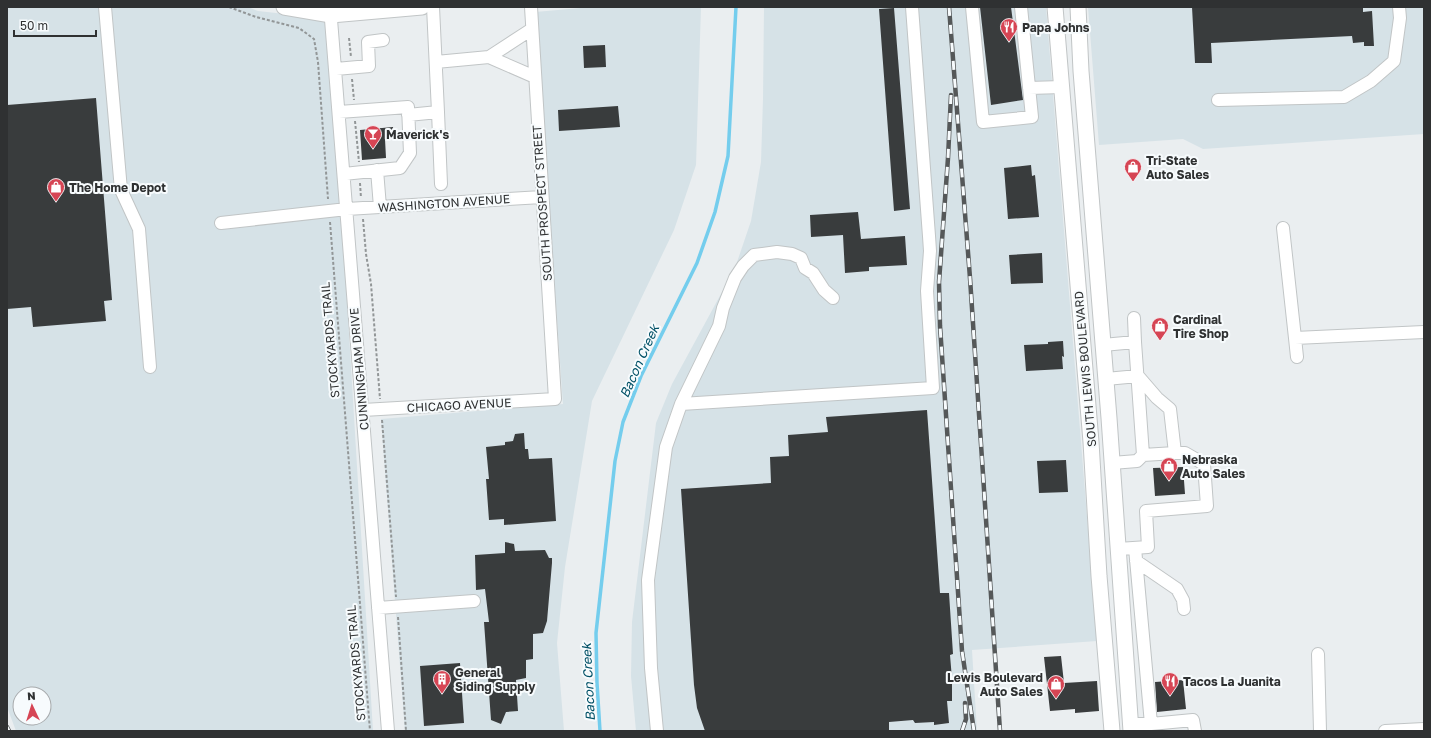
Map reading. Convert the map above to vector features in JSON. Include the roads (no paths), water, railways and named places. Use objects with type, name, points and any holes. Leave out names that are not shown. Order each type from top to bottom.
[{"type":"main road","points":[[284,7],[331,11],[422,7]]},
{"type":"main road","name":"SOUTH LEWIS BOULEVARD","points":[[1055,7],[1091,442],[1099,576],[1112,731]]},
{"type":"main road","name":"SOUTH LEWIS BOULEVARD","points":[[1078,7],[1081,71],[1106,379],[1131,728]]},
{"type":"street","points":[[104,7],[122,190],[139,229],[150,367]]},
{"type":"street","points":[[433,7],[442,184]]},
{"type":"street","name":"SOUTH PROSPECT STREET","points":[[531,7],[554,399]]},
{"type":"street","points":[[681,404],[934,388],[927,291],[930,251],[912,7]]},
{"type":"street","points":[[972,7],[983,122],[1032,117],[1021,7]]},
{"type":"street","points":[[1218,100],[1344,97],[1371,81],[1394,61],[1400,18],[1399,7]]},
{"type":"street","name":"CUNNINGHAM DRIVE","points":[[331,11],[388,731]]},
{"type":"street","points":[[436,62],[489,57],[532,29]]},
{"type":"street","points":[[336,69],[369,66],[368,42],[383,40]]},
{"type":"street","points":[[489,57],[535,77]]},
{"type":"street","points":[[1030,88],[1062,87]]},
{"type":"street","points":[[339,112],[408,107],[410,153],[400,168],[344,174]]},
{"type":"street","points":[[408,115],[438,112]]},
{"type":"street","points":[[377,170],[380,207]]},
{"type":"street","name":"WASHINGTON AVENUE","points":[[221,223],[346,209],[542,196]]},
{"type":"street","points":[[1283,228],[1297,357]]},
{"type":"street","points":[[657,731],[651,668],[648,580],[666,448],[681,404],[719,326],[723,308],[735,278],[754,254],[777,252],[792,254],[801,258],[805,268],[814,273],[824,290],[832,298]]},
{"type":"street","points":[[1134,318],[1143,456]]},
{"type":"street","points":[[1295,338],[1328,338],[1424,332]]},
{"type":"street","points":[[1103,345],[1135,342]]},
{"type":"street","points":[[1106,379],[1138,376]]},
{"type":"street","points":[[1138,376],[1157,398],[1170,409],[1175,453]]},
{"type":"street","name":"CHICAGO AVENUE","points":[[363,410],[554,399]]},
{"type":"street","points":[[1112,463],[1137,461],[1143,456],[1185,453],[1204,464],[1207,506],[1146,511],[1148,547],[1118,549]]},
{"type":"street","points":[[1135,548],[1151,724]]},
{"type":"street","points":[[1136,561],[1177,589],[1184,600],[1184,609]]},
{"type":"street","points":[[378,608],[474,601]]},
{"type":"street","points":[[1318,654],[1320,731]]},
{"type":"street","points":[[1128,683],[1147,683]]},
{"type":"street","points":[[1131,728],[1151,724],[1193,720],[1194,731]]},
{"type":"street","points":[[1384,731],[1424,729]]},
{"type":"waterway","name":"Bacon Creek","points":[[600,731],[596,633],[615,461],[623,422],[641,376],[697,263],[715,212],[728,156],[736,7]]},
{"type":"railway","points":[[949,7],[970,278],[1000,731]]},
{"type":"railway","points":[[951,95],[939,282],[940,326],[962,651],[974,731]]},
{"type":"railway","points":[[962,731],[966,719],[965,703]]},
{"type":"railway","points":[[7,727],[9,731]]},
{"type":"place","name":"Papa Johns","points":[[1009,42]]},
{"type":"place","name":"Maverick's","points":[[373,149]]},
{"type":"place","name":"Tri-State Auto Sales","points":[[1133,182]]},
{"type":"place","name":"The Home Depot","points":[[56,202]]},
{"type":"place","name":"Cardinal Tire Shop","points":[[1160,341]]},
{"type":"place","name":"Nebraska Auto Sales","points":[[1169,481]]},
{"type":"place","name":"General Siding Supply","points":[[442,694]]},
{"type":"place","name":"Tacos La Juanita","points":[[1170,696]]},
{"type":"place","name":"Lewis Boulevard Auto Sales","points":[[1056,699]]}]
